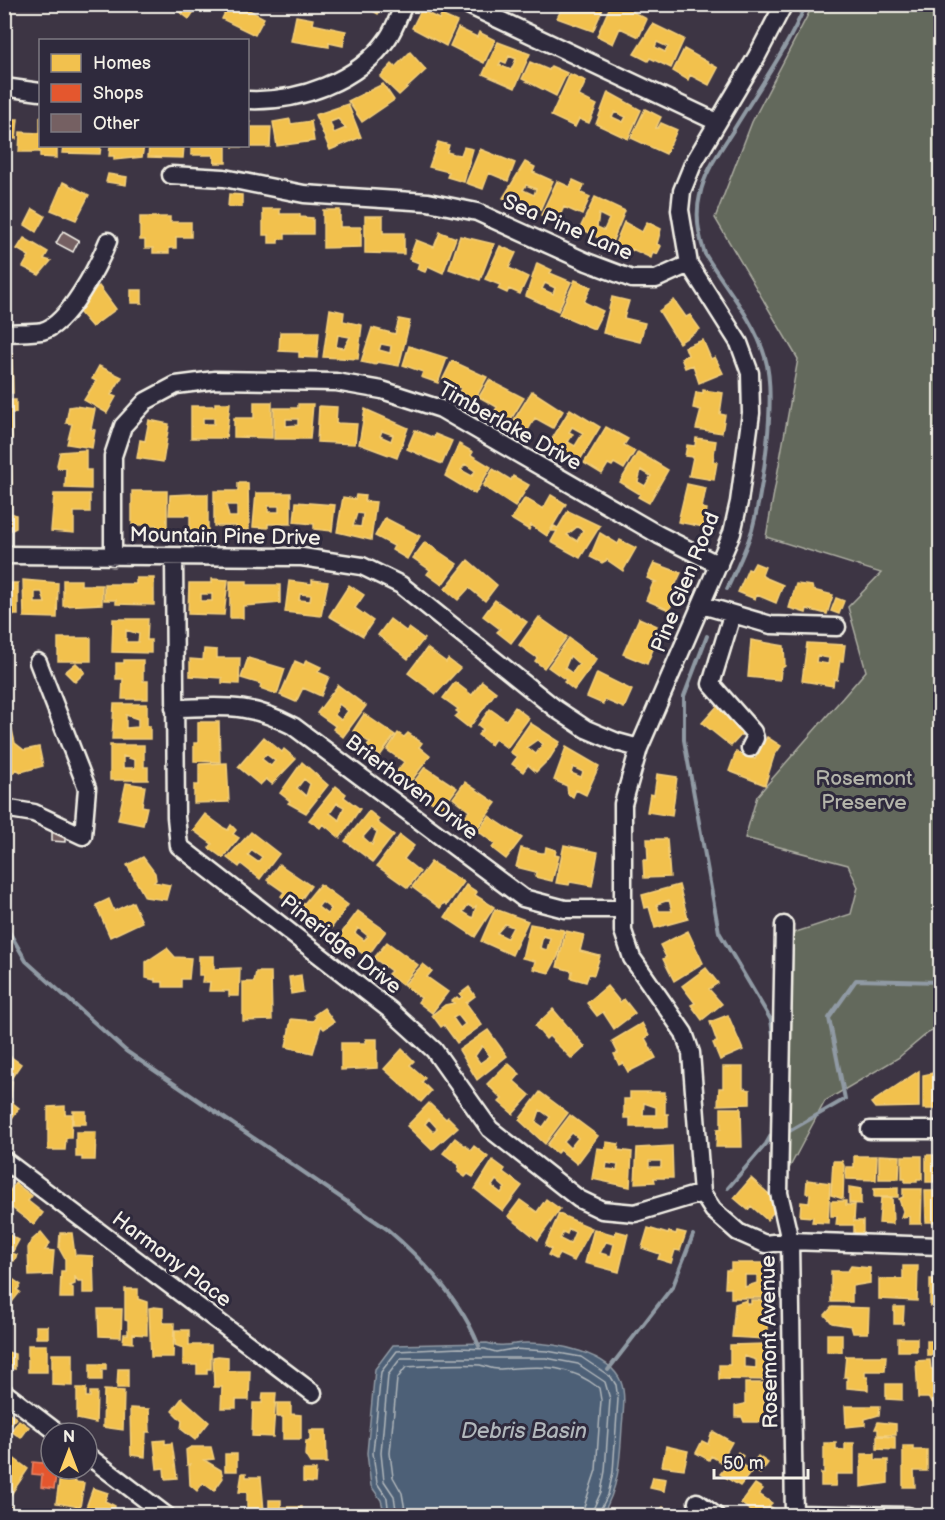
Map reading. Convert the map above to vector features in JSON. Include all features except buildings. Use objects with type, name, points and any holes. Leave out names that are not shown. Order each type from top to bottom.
[{"type":"street","points":[[249,100],[266,101],[314,90],[346,77],[370,58],[388,38],[405,4]]},
{"type":"street","points":[[466,4],[717,122]]},
{"type":"street","name":"Pine Glen Road","points":[[702,1192],[691,1053],[684,1033],[632,958],[622,931],[622,804],[639,748],[732,533],[739,502],[752,413],[750,373],[739,343],[689,264],[680,210],[682,191],[693,164],[757,56],[784,4]]},
{"type":"street","points":[[4,87],[39,92]]},
{"type":"street","name":"Sea Pine Lane","points":[[171,175],[224,178],[304,194],[428,202],[477,212],[587,262],[632,279],[656,279],[689,264]]},
{"type":"street","points":[[4,333],[45,330],[68,310],[99,265],[108,241]]},
{"type":"street","name":"Timberlake Drive","points":[[113,557],[113,456],[123,426],[146,401],[176,385],[215,380],[259,380],[336,382],[382,390],[441,409],[658,535],[719,565]]},
{"type":"street","name":"Mountain Pine Drive","points":[[4,555],[302,556],[362,566],[401,585],[556,709],[586,729],[639,748]]},
{"type":"street","name":"Pineridge Drive","points":[[174,556],[174,708],[178,846],[390,1010],[434,1050],[490,1129],[579,1199],[602,1210],[635,1213],[702,1192]]},
{"type":"street","points":[[702,605],[732,615],[780,626],[837,627]]},
{"type":"street","points":[[732,615],[711,684],[753,732],[755,738],[750,748]]},
{"type":"street","points":[[4,808],[34,813],[84,836],[87,788],[38,662]]},
{"type":"street","name":"Brierhaven Drive","points":[[174,708],[240,706],[266,712],[293,726],[523,898],[565,909],[621,909]]},
{"type":"street","name":"Rosemont Avenue","points":[[784,925],[779,1193],[790,1241],[794,1515]]},
{"type":"street","points":[[870,1130],[940,1131]]},
{"type":"street","name":"Harmony Place","points":[[4,1160],[313,1393]]},
{"type":"street","points":[[702,1192],[723,1221],[738,1232],[765,1244],[790,1241],[940,1246]]},
{"type":"street","points":[[4,1392],[42,1421]]},
{"type":"street","points":[[99,1464],[167,1515]]},
{"type":"street","points":[[697,1502],[716,1515]]},
{"type":"street","points":[[794,1515],[908,1515]]},
{"type":"green space","name":"Rosemont Preserve","points":[[813,5],[940,5],[940,1027],[928,1033],[898,1058],[825,1101],[784,1178],[793,933],[851,914],[858,887],[848,865],[745,838],[757,796],[866,671],[848,607],[881,573],[766,537],[798,359],[715,218],[752,122]]},
{"type":"water","name":"Debris Basin","points":[[487,1343],[502,1345],[539,1343],[566,1347],[593,1356],[615,1372],[621,1382],[624,1404],[618,1473],[608,1505],[602,1515],[385,1515],[381,1500],[371,1486],[367,1453],[375,1369],[393,1345]]},
{"type":"waterway","points":[[727,589],[750,537],[756,512],[767,443],[770,395],[765,357],[760,343],[705,254],[698,225],[698,202],[710,169],[781,53],[806,4]]},
{"type":"waterway","points":[[707,636],[684,696],[684,740],[719,932],[771,1020],[774,1042]]},
{"type":"waterway","points":[[4,923],[26,961],[126,1051],[387,1229],[401,1241],[440,1282],[462,1313],[479,1346]]},
{"type":"waterway","points":[[786,1133],[845,1099],[829,1018],[856,980],[940,982]]},
{"type":"waterway","points":[[728,1188],[766,1144],[774,1130]]},
{"type":"waterway","points":[[608,1370],[673,1286],[693,1235]]}]
